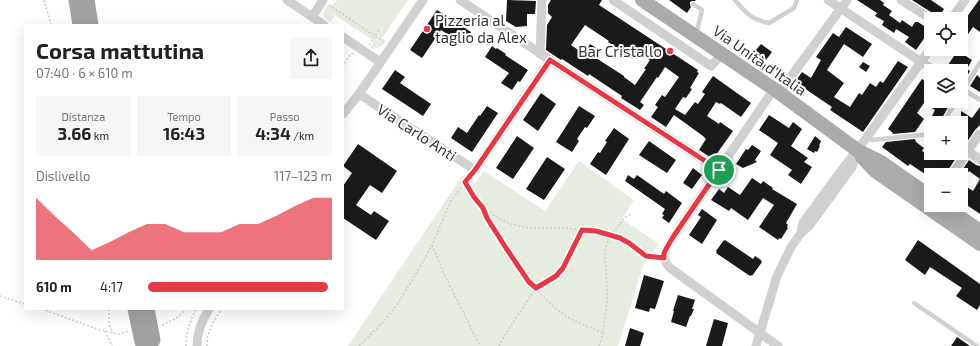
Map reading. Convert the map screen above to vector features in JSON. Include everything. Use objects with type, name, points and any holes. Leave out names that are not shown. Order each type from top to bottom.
[{"type":"highway","points":[[76,0],[80,24]]},
{"type":"highway","points":[[86,0],[91,24]]},
{"type":"highway","points":[[135,310],[148,343]]},
{"type":"highway","points":[[147,310],[148,343]]},
{"type":"main road","name":"Via Unità d'Italia","points":[[645,1],[776,91],[857,150],[881,162],[924,192]]},
{"type":"main road","name":"Via Unità d'Italia","points":[[857,150],[875,171],[980,244]]},
{"type":"main road","points":[[953,212],[980,231]]},
{"type":"street","points":[[287,0],[322,24]]},
{"type":"street","points":[[344,113],[359,94],[423,0]]},
{"type":"street","points":[[460,0],[540,54],[719,170]]},
{"type":"street","points":[[540,54],[542,0]]},
{"type":"street","points":[[613,0],[711,66],[722,54]]},
{"type":"street","points":[[828,0],[925,64]]},
{"type":"street","points":[[778,346],[670,268],[665,263],[664,253],[673,237],[719,170],[776,91],[847,0]]},
{"type":"street","points":[[901,0],[924,15]]},
{"type":"street","points":[[956,12],[965,0]]},
{"type":"street","points":[[312,17],[323,1]]},
{"type":"street","points":[[659,31],[668,18]]},
{"type":"street","points":[[344,38],[380,62]]},
{"type":"street","points":[[801,233],[803,223],[926,56]]},
{"type":"street","points":[[475,170],[550,60]]},
{"type":"street","name":"Via Carlo Anti","points":[[359,94],[475,170]]},
{"type":"street","points":[[980,132],[968,151],[980,160]]},
{"type":"street","points":[[756,346],[777,276],[791,247],[801,233],[809,226],[852,167],[857,150]]},
{"type":"street","points":[[197,346],[200,327],[208,310]]},
{"type":"lane","points":[[735,0],[748,15],[760,22],[769,23],[794,8],[797,0]]},
{"type":"lane","points":[[693,4],[702,10],[696,37]]},
{"type":"lane","points":[[968,81],[980,63]]},
{"type":"lane","points":[[968,93],[980,100]]},
{"type":"lane","points":[[867,137],[872,140],[924,135]]},
{"type":"lane","points":[[914,303],[977,346]]},
{"type":"path","points":[[44,0],[51,24]]},
{"type":"path","points":[[323,1],[391,46]]},
{"type":"path","points":[[344,65],[348,57],[354,53],[361,57],[379,30]]},
{"type":"path","points":[[359,346],[362,345],[397,305],[432,245],[451,201],[475,170]]},
{"type":"path","points":[[465,182],[483,208],[498,218],[511,224],[528,228],[564,228],[596,231],[620,238],[646,256],[664,258]]},
{"type":"path","points":[[483,208],[487,218],[529,282],[559,311],[574,320],[603,332]]},
{"type":"path","points":[[599,346],[603,332],[607,302],[605,249],[611,235],[625,217],[632,214]]},
{"type":"path","points":[[498,346],[536,288],[556,276],[563,268],[582,230]]},
{"type":"path","points":[[432,245],[444,276],[480,346]]},
{"type":"path","points":[[0,296],[24,304]]},
{"type":"path","points":[[45,310],[81,324],[113,333],[119,334],[131,331]]},
{"type":"path","points":[[109,310],[109,324],[113,333]]},
{"type":"path","points":[[160,325],[175,319],[186,310]]},
{"type":"path","points":[[186,346],[190,321],[196,310]]},
{"type":"path","points":[[207,346],[210,329],[221,310]]},
{"type":"path","points":[[105,331],[112,346]]},
{"type":"shaded area","points":[[337,0],[408,0],[382,38],[386,41],[383,45],[375,49],[370,48],[374,41],[335,15],[330,22],[325,17],[324,11],[329,4],[332,6]]},
{"type":"shaded area","points":[[579,161],[634,200],[622,219],[659,244],[644,263],[618,346],[348,346],[463,175],[475,184],[484,171],[545,211]]},
{"type":"building","points":[[507,0],[536,1],[535,14],[527,14],[527,26],[516,27],[506,21]]},
{"type":"building","points":[[551,0],[602,0],[599,5],[698,70],[697,72],[699,73],[690,88],[692,89],[686,98],[683,97],[675,109],[685,115],[695,102],[698,104],[705,94],[702,92],[713,76],[751,103],[741,117],[721,103],[716,102],[707,116],[719,124],[720,122],[733,131],[713,159],[699,150],[706,139],[674,115],[666,127],[651,117],[658,107],[655,105],[662,95],[665,97],[679,77],[665,67],[640,102],[644,105],[640,110],[589,74],[588,76],[546,50],[547,25],[552,17],[548,13],[548,5]],"holes":[[[585,25],[609,41],[608,42],[633,59],[638,50],[649,57],[648,59],[650,60],[644,69],[646,69],[635,85],[596,58],[601,51],[590,44],[584,54],[571,45]]]},
{"type":"building","points":[[669,0],[696,0],[690,2],[691,7],[687,13]]},
{"type":"building","points":[[857,0],[880,0],[884,3],[883,5],[892,11],[889,15],[900,23],[902,20],[912,27],[915,22],[918,22],[924,26],[924,39],[916,50],[905,42],[909,37],[896,29],[894,33],[882,25],[884,21],[875,16],[877,13]]},
{"type":"building","points":[[912,0],[931,0],[944,9],[942,12],[931,12]]},
{"type":"building","points":[[980,0],[980,32],[973,27],[968,34],[968,15]]},
{"type":"building","points":[[437,10],[471,32],[463,44],[441,30],[422,58],[410,50]]},
{"type":"building","points":[[846,27],[872,44],[863,57],[844,44],[827,70],[844,83],[834,97],[850,107],[859,93],[862,95],[870,83],[876,87],[880,81],[883,83],[898,61],[908,67],[863,132],[830,110],[832,107],[795,82],[802,72],[811,78],[821,60],[816,57],[833,33],[839,37]]},
{"type":"building","points":[[761,44],[772,52],[766,60],[754,52]]},
{"type":"building","points":[[492,46],[528,70],[520,82],[518,81],[512,90],[501,83],[509,73],[485,57]]},
{"type":"building","points":[[954,56],[966,56],[972,60],[968,67],[968,64],[949,64]]},
{"type":"building","points":[[759,61],[766,65],[762,70],[755,66]]},
{"type":"building","points":[[863,62],[870,66],[866,72],[859,67]]},
{"type":"building","points":[[395,70],[405,77],[400,83],[431,104],[423,116],[382,89]]},
{"type":"building","points":[[977,75],[980,78],[980,92],[970,86]]},
{"type":"building","points":[[922,79],[924,80],[924,103],[917,113],[924,119],[915,132],[892,134],[893,133],[888,129]]},
{"type":"building","points":[[541,93],[556,104],[538,131],[523,120]]},
{"type":"building","points":[[487,106],[498,113],[472,152],[451,138],[458,127],[467,133]]},
{"type":"building","points":[[579,106],[595,116],[577,139],[579,141],[572,152],[556,142]]},
{"type":"building","points":[[980,107],[980,125],[968,140],[968,116],[961,116],[961,111],[972,118]]},
{"type":"building","points":[[932,108],[948,108],[943,116],[932,116],[935,110]]},
{"type":"building","points":[[769,115],[789,128],[793,122],[802,129],[791,146],[808,158],[804,162],[812,167],[801,184],[788,175],[792,170],[770,155],[778,143],[759,130]]},
{"type":"building","points":[[614,128],[629,139],[606,175],[590,164],[598,152],[600,153],[607,142],[605,141]]},
{"type":"building","points":[[517,136],[534,148],[513,179],[496,168]]},
{"type":"building","points":[[815,136],[821,141],[817,152],[815,151],[814,153],[807,149]]},
{"type":"building","points":[[915,139],[916,142],[924,148],[922,151],[924,152],[924,160],[955,160],[950,168],[924,168],[924,173],[910,164],[908,166],[882,147],[886,142]]},
{"type":"building","points":[[649,141],[676,160],[667,173],[639,155]]},
{"type":"building","points":[[358,144],[397,171],[382,193],[370,185],[356,205],[371,215],[374,211],[389,221],[376,240],[344,219],[344,185],[352,173],[344,167]]},
{"type":"building","points":[[752,145],[761,151],[755,160],[757,162],[743,168],[736,164],[746,149],[748,150]]},
{"type":"building","points":[[547,157],[565,169],[544,200],[526,189]]},
{"type":"building","points":[[969,160],[980,166],[980,179],[969,171],[968,172],[968,168],[964,168]]},
{"type":"building","points":[[693,168],[702,175],[692,189],[683,183]]},
{"type":"building","points":[[628,175],[634,179],[637,175],[664,194],[666,191],[682,203],[669,223],[662,218],[664,215],[662,214],[665,209],[625,181]]},
{"type":"building","points":[[752,178],[761,184],[763,181],[773,188],[772,189],[797,204],[786,223],[788,228],[781,239],[779,238],[778,240],[759,227],[774,205],[763,198],[748,220],[731,208],[729,211],[711,200],[719,189],[724,193],[728,187],[740,195]]},
{"type":"building","points":[[980,179],[980,214],[968,206],[968,188],[973,191]]},
{"type":"building","points":[[702,209],[717,220],[702,244],[689,235],[701,217],[698,215]]},
{"type":"building","points":[[724,240],[753,259],[755,256],[761,260],[762,262],[752,276],[716,253]]},
{"type":"building","points":[[918,240],[980,284],[980,305],[977,310],[956,296],[962,288],[930,267],[925,275],[905,260]]},
{"type":"building","points":[[644,275],[664,281],[655,309],[650,308],[649,312],[635,308]]},
{"type":"building","points":[[678,295],[695,300],[692,309],[694,309],[686,327],[671,322]]},
{"type":"building","points":[[714,319],[728,323],[722,346],[706,346]]},
{"type":"building","points":[[630,328],[644,333],[640,346],[625,346]]},
{"type":"building","points":[[957,337],[970,346],[951,346]]},
{"type":"place","name":"Pizzeria al taglio da Alex","points":[[427,29]]},
{"type":"place","name":"Bar Cristallo","points":[[670,51]]},
{"type":"route","points":[[550,60],[719,170],[673,237],[664,253],[664,258],[646,256],[620,238],[596,231],[582,230],[563,268],[548,282],[536,288],[529,282],[506,248],[487,218],[483,208],[465,182],[475,170],[550,60]]}]
